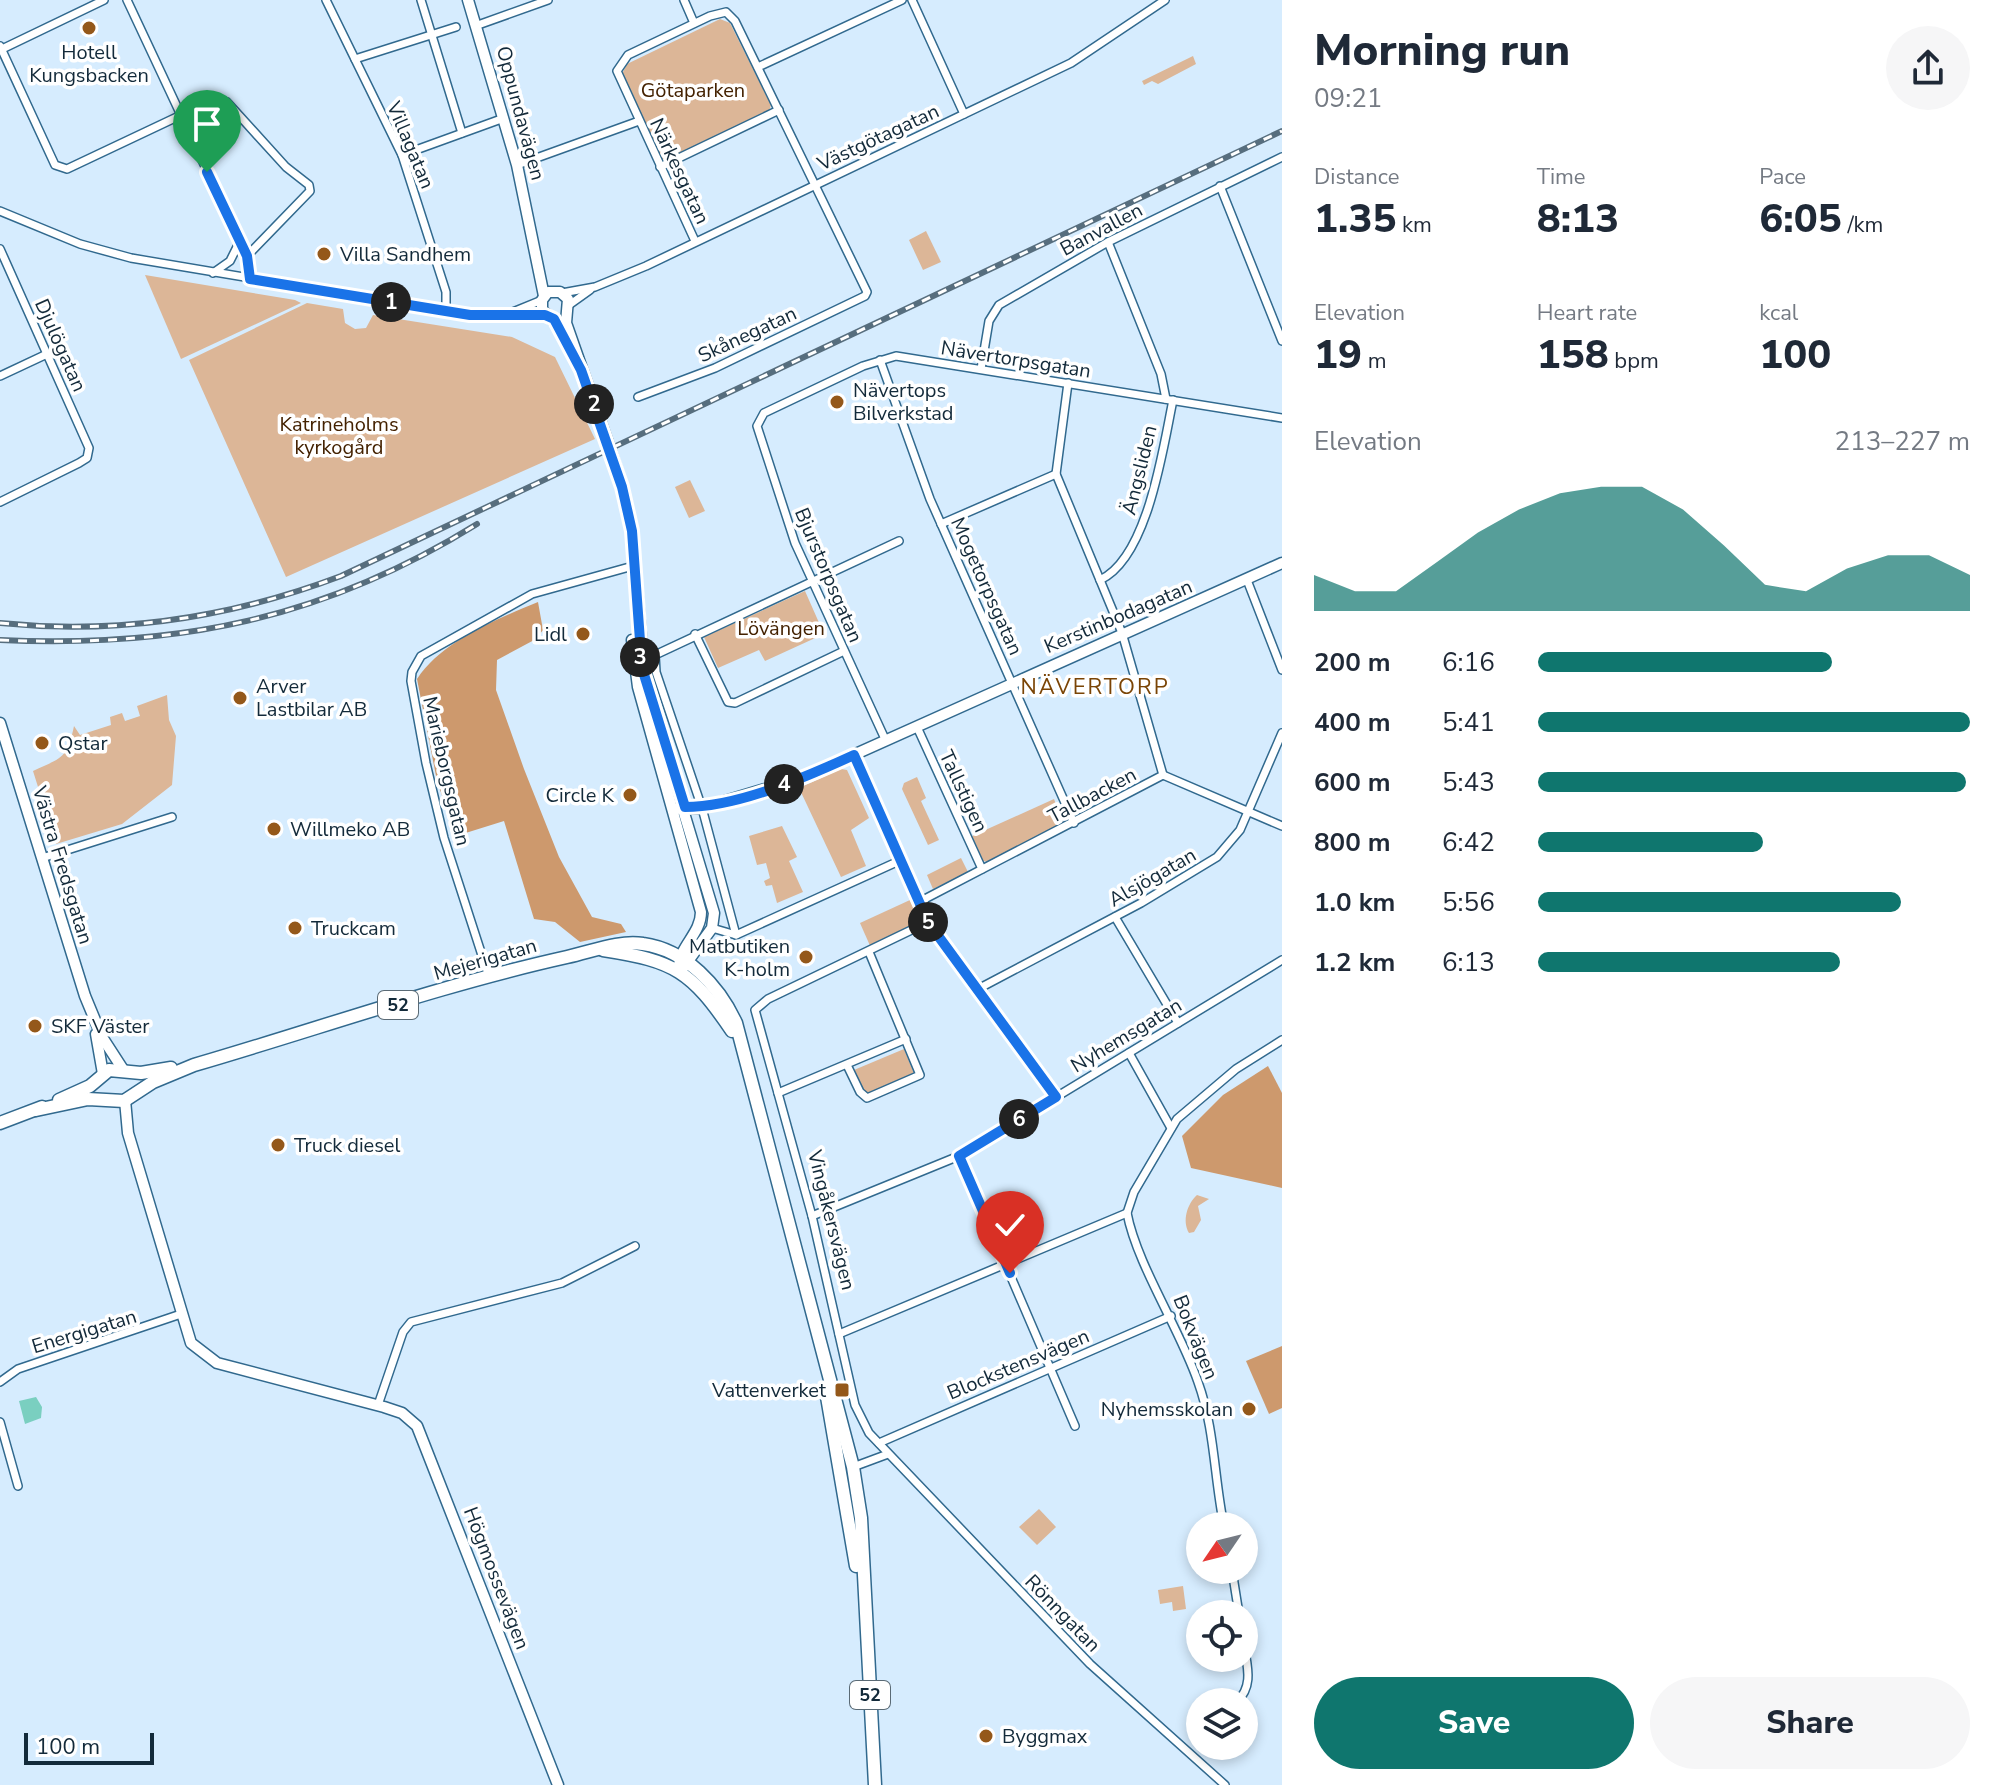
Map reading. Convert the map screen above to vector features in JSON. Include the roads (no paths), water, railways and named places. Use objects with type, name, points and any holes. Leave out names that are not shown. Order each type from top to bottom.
[{"type":"main road","name":"Mejerigatan","points":[[126,1099],[153,1082],[194,1065],[490,978],[603,950],[645,955],[682,964]]},
{"type":"main road","name":"Vingåkersvägen","points":[[682,964],[739,1040],[853,1467],[861,1518],[875,1785]]},
{"type":"main road","name":"Mejerigatan","points":[[125,1071],[149,1072],[194,1065]]},
{"type":"main road","name":"52","points":[[0,1123],[36,1110],[114,1069],[125,1071]]},
{"type":"main road","points":[[125,1071],[133,1082],[126,1099]]},
{"type":"main road","points":[[102,1076],[100,1093],[108,1100]]},
{"type":"main road","name":"52","points":[[36,1110],[126,1099]]},
{"type":"main road","name":"Vingåkersvägen","points":[[816,1325],[864,1605]]},
{"type":"main road","points":[[839,1469],[853,1467]]},
{"type":"street","points":[[104,0],[1,48],[55,165],[67,169],[213,100],[227,102],[310,190],[298,208],[247,256]]},
{"type":"street","points":[[127,0],[247,256],[250,279]]},
{"type":"street","name":"Villagatan","points":[[326,0],[402,155],[446,292],[446,310]]},
{"type":"street","points":[[421,0],[435,34],[462,133]]},
{"type":"street","name":"Oppundavägen","points":[[468,0],[504,118],[550,295]]},
{"type":"street","points":[[478,25],[548,0]]},
{"type":"street","points":[[684,0],[694,23],[719,13],[730,15],[816,183]]},
{"type":"street","points":[[758,67],[902,0]]},
{"type":"street","points":[[912,0],[964,114]]},
{"type":"street","name":"Västgötagatan","points":[[567,309],[595,287],[1088,54],[1165,0]]},
{"type":"street","name":"Närkesgatan","points":[[694,23],[628,55],[618,69],[695,241]]},
{"type":"street","points":[[355,59],[456,27]]},
{"type":"street","points":[[660,167],[779,110]]},
{"type":"street","points":[[402,155],[504,118]]},
{"type":"street","points":[[517,165],[639,121]]},
{"type":"street","name":"Banvallen","points":[[981,369],[989,321],[999,305],[1108,242],[1282,157]]},
{"type":"street","name":"Skånegatan","points":[[638,397],[715,368],[866,294],[866,286],[816,183]]},
{"type":"street","points":[[1220,186],[1282,341]]},
{"type":"street","points":[[0,211],[112,253],[213,273],[502,317],[549,317],[567,309]]},
{"type":"street","points":[[213,273],[230,261],[240,241]]},
{"type":"street","name":"Ängsliden","points":[[1100,580],[1113,571],[1147,517],[1169,400],[1108,242]]},
{"type":"street","name":"Djulögatan","points":[[0,249],[86,439],[89,455],[79,463],[0,502]]},
{"type":"street","name":"Västgötagatan","points":[[550,295],[595,287]]},
{"type":"street","points":[[502,317],[550,295]]},
{"type":"street","points":[[550,295],[567,309],[581,370],[618,473],[632,531],[645,683],[685,807],[714,913],[712,928],[682,964]]},
{"type":"street","points":[[550,295],[549,317],[581,370]]},
{"type":"street","points":[[0,376],[47,354]]},
{"type":"street","name":"Nävertorpsgatan","points":[[758,419],[764,413],[880,360],[896,356],[1282,418]]},
{"type":"street","name":"Mogetorpsgatan","points":[[880,360],[941,524],[1074,823]]},
{"type":"street","points":[[1068,383],[1056,474],[1122,633],[1163,775]]},
{"type":"street","name":"Bjurstorpsgatan","points":[[758,419],[757,426],[795,543],[885,739]]},
{"type":"street","points":[[941,524],[1056,474]]},
{"type":"street","points":[[736,935],[702,808],[653,662],[660,650],[899,541]]},
{"type":"street","name":"Kerstinbodagatan","points":[[702,808],[789,783],[1282,563]]},
{"type":"street","points":[[633,566],[630,602],[634,668],[698,900],[700,923],[682,964]]},
{"type":"street","name":"Marieborgsgatan","points":[[490,978],[436,808],[412,693],[412,672],[421,656],[532,594],[633,566]]},
{"type":"street","points":[[1247,580],[1282,670]]},
{"type":"street","points":[[695,634],[723,695],[735,703],[844,651]]},
{"type":"street","name":"Västra Fredsgatan","points":[[0,723],[93,1016],[102,1076]]},
{"type":"street","name":"Tallstigen","points":[[917,727],[982,869]]},
{"type":"street","name":"Alsjögatan","points":[[978,989],[1115,917],[1217,857],[1233,842],[1249,812],[1282,733]]},
{"type":"street","points":[[854,755],[928,922],[1056,1097]]},
{"type":"street","name":"Tallbacken","points":[[919,902],[1163,775],[1282,826]]},
{"type":"street","points":[[673,809],[702,808]]},
{"type":"street","points":[[42,858],[172,817]]},
{"type":"street","points":[[700,923],[736,935],[899,861]]},
{"type":"street","points":[[1115,917],[1178,1023]]},
{"type":"street","points":[[847,1065],[863,1096],[885,1092],[920,1075],[869,952],[928,922]]},
{"type":"street","name":"Vingåkersvägen","points":[[869,952],[759,1004],[756,1018],[812,1216],[855,1405],[879,1443]]},
{"type":"street","name":"Nyhemsgatan","points":[[812,1216],[959,1156],[1282,960]]},
{"type":"street","name":"Västra Fredsgatan","points":[[93,1016],[125,1071]]},
{"type":"street","points":[[778,1093],[906,1039]]},
{"type":"street","points":[[839,1334],[1127,1213],[1134,1192],[1171,1128],[1215,1086],[1282,1040]]},
{"type":"street","points":[[1129,1053],[1171,1128]]},
{"type":"street","points":[[126,1099],[128,1133],[181,1314]]},
{"type":"street","points":[[108,1100],[128,1133]]},
{"type":"street","points":[[959,1156],[1075,1426]]},
{"type":"street","name":"Bokvägen","points":[[1127,1213],[1205,1405],[1218,1464],[1217,1494],[1221,1512]]},
{"type":"street","points":[[378,1405],[403,1332],[411,1322],[562,1283],[635,1246]]},
{"type":"street","name":"Energigatan","points":[[0,1382],[18,1369],[181,1314]]},
{"type":"street","name":"Högmossevägen","points":[[181,1314],[191,1343],[207,1359],[402,1413],[424,1436],[558,1785]]},
{"type":"street","name":"Blockstensvägen","points":[[879,1443],[1171,1316]]},
{"type":"street","points":[[0,1422],[18,1486]]},
{"type":"street","name":"Rönngatan","points":[[879,1443],[1090,1664],[1186,1749]]},
{"type":"street","points":[[853,1467],[888,1454]]},
{"type":"street","name":"Rönngatan","points":[[1198,1760],[1225,1785]]},
{"type":"railway","points":[[0,623],[87,627],[173,620],[257,603],[341,576],[1282,131]]},
{"type":"railway","points":[[0,640],[129,639],[248,621],[306,605],[363,583],[420,557],[477,524]]},
{"type":"place","name":"Hotell Kungsbacken","points":[[89,28]]},
{"type":"place","name":"Villa Sandhem","points":[[324,254]]},
{"type":"place","name":"Nävertops Bilverkstad","points":[[837,402]]},
{"type":"place","name":"Lidl","points":[[583,634]]},
{"type":"place","name":"Arver Lastbilar AB","points":[[240,698]]},
{"type":"place","name":"Qstar","points":[[42,743]]},
{"type":"place","name":"Circle K","points":[[630,795]]},
{"type":"place","name":"Willmeko AB","points":[[274,829]]},
{"type":"place","name":"Truckcam","points":[[295,928]]},
{"type":"place","name":"Matbutiken K-holm","points":[[806,957]]},
{"type":"place","name":"SKF Väster","points":[[35,1026]]},
{"type":"place","name":"Truck diesel","points":[[278,1145]]},
{"type":"place","name":"Vattenverket","points":[[842,1390]]},
{"type":"place","name":"Nyhemsskolan","points":[[1249,1409]]},
{"type":"place","name":"Byggmax","points":[[986,1736]]},
{"type":"district","name":"NÄVERTORP","points":[[1095,686]]},
{"type":"park label","name":"Götaparken","points":[[693,90]]},
{"type":"park label","name":"Katrineholms kyrkogård","points":[[339,436]]},
{"type":"park label","name":"Lövängen","points":[[781,628]]}]
